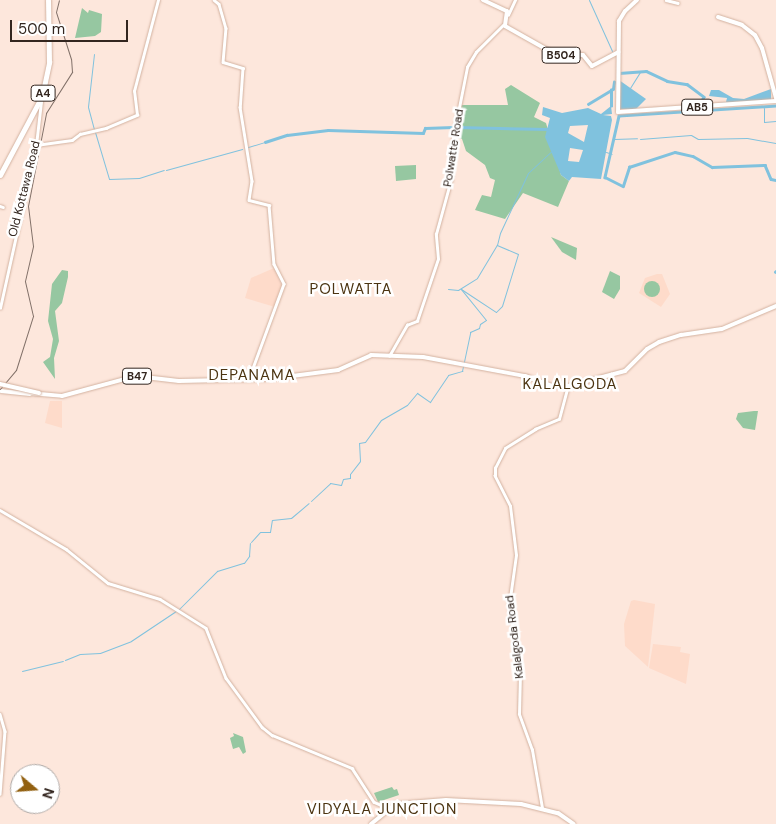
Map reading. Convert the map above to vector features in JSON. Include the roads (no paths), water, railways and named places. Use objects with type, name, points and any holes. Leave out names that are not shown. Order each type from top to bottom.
[{"type":"highway","name":"A4","points":[[0,175],[39,100],[49,62],[47,0]]},
{"type":"highway","name":"A4","points":[[0,171],[39,100]]},
{"type":"main road","points":[[483,0],[505,10],[508,16],[504,25]]},
{"type":"main road","name":"AB5","points":[[638,0],[620,18],[618,112],[776,99]]},
{"type":"main road","points":[[718,16],[742,25],[755,36],[762,48],[776,99]]},
{"type":"main road","name":"B504","points":[[504,25],[553,53],[583,54],[592,66],[618,52]]},
{"type":"main road","name":"B47","points":[[0,387],[31,394],[62,396],[136,376],[179,381],[249,379],[330,372],[372,355],[423,357],[525,376],[553,386],[568,385],[624,369],[646,347],[658,341],[686,332],[722,328],[776,306]]},
{"type":"main road","name":"B47","points":[[0,387],[62,395],[130,375],[186,380],[249,379]]},
{"type":"main road","points":[[6,387],[40,393]]},
{"type":"main road","points":[[372,824],[388,808],[406,802],[446,800],[496,801],[542,808],[574,824]]},
{"type":"main road","points":[[382,807],[383,814]]},
{"type":"street","points":[[36,146],[72,140],[80,134],[106,128],[138,115],[134,91],[158,0]]},
{"type":"street","points":[[214,0],[219,4],[226,28],[223,62],[243,68],[240,112],[252,181],[250,197],[251,202],[269,205],[274,243],[274,264],[283,288],[249,379]]},
{"type":"street","points":[[508,16],[515,0]]},
{"type":"street","points":[[666,0],[678,3]]},
{"type":"street","name":"Polwatte Road","points":[[389,356],[407,325],[417,321],[438,259],[436,234],[451,179],[452,138],[467,67],[476,52],[504,25]]},
{"type":"street","name":"Old Kottawa Road","points":[[0,308],[36,146],[39,100]]},
{"type":"street","name":"Kalalgoda Road","points":[[542,808],[532,750],[519,714],[520,673],[509,605],[516,555],[510,506],[495,476],[495,468],[505,448],[535,429],[559,419],[568,385]]},
{"type":"street","points":[[0,510],[66,549],[108,583],[160,599],[206,628],[226,678],[262,727],[272,735],[352,768],[374,802],[388,808]]},
{"type":"street","points":[[0,714],[5,731],[0,794]]},
{"type":"water","points":[[619,80],[646,99],[636,109],[618,109]]},
{"type":"water","points":[[771,89],[771,100],[712,104],[726,102],[727,98],[709,96],[711,90],[719,90],[733,98],[744,99]]},
{"type":"water","points":[[611,106],[612,114],[603,115],[611,116],[612,120],[601,179],[572,177],[569,181],[561,175],[545,137],[550,118],[542,115],[543,107],[562,113],[588,108],[601,114]],"holes":[[[588,125],[584,142],[568,133],[570,126]],[[570,148],[583,150],[579,162],[568,161]]]},
{"type":"waterway","points":[[589,0],[612,51]]},
{"type":"waterway","points":[[94,54],[88,107],[94,130]]},
{"type":"waterway","points":[[619,73],[646,71],[667,81],[687,84],[704,97],[699,106]]},
{"type":"waterway","points":[[630,88],[640,72]]},
{"type":"waterway","points":[[588,104],[613,89],[614,82]]},
{"type":"waterway","points":[[611,90],[611,106]]},
{"type":"waterway","points":[[776,106],[619,116],[605,177],[623,186],[629,167],[675,152],[693,156],[712,167],[765,165],[771,179],[776,180]]},
{"type":"waterway","points":[[764,108],[764,122],[776,121]]},
{"type":"waterway","points":[[265,142],[287,135],[328,130],[423,133],[425,128],[453,127]]},
{"type":"waterway","points":[[456,127],[547,129]]},
{"type":"waterway","points":[[95,132],[109,179],[139,178],[164,170]]},
{"type":"waterway","points":[[640,139],[691,135],[698,139],[747,138],[776,143]]},
{"type":"waterway","points":[[614,139],[637,138]]},
{"type":"waterway","points":[[245,148],[265,142]]},
{"type":"waterway","points":[[166,170],[242,149]]},
{"type":"waterway","points":[[311,501],[330,483],[341,485],[343,479],[350,478],[350,474],[360,461],[359,443],[365,442],[381,420],[407,405],[417,393],[430,402],[448,375],[462,371],[470,332],[479,328],[480,324],[486,320],[461,289],[496,312],[502,306],[518,254],[497,245],[500,233],[528,173],[552,151]]},
{"type":"waterway","points":[[606,152],[612,154]]},
{"type":"waterway","points":[[448,289],[458,290],[477,278],[497,245]]},
{"type":"waterway","points":[[251,542],[260,532],[270,532],[272,520],[291,518],[309,503]]},
{"type":"waterway","points":[[179,609],[217,571],[244,563],[249,556],[250,543]]},
{"type":"waterway","points":[[65,660],[80,654],[100,653],[131,641],[176,611]]},
{"type":"waterway","points":[[22,671],[63,661]]},
{"type":"railway","points":[[0,389],[16,370],[33,316],[25,281],[33,246],[28,206],[46,113],[72,72],[71,59],[56,12],[59,0]]},
{"type":"district","name":"POLWATTA","points":[[351,290]]},
{"type":"district","name":"DEPANAMA","points":[[252,376]]},
{"type":"district","name":"KALALGODA","points":[[570,385]]},
{"type":"district","name":"VIDYALA JUNCTION","points":[[382,810]]}]
